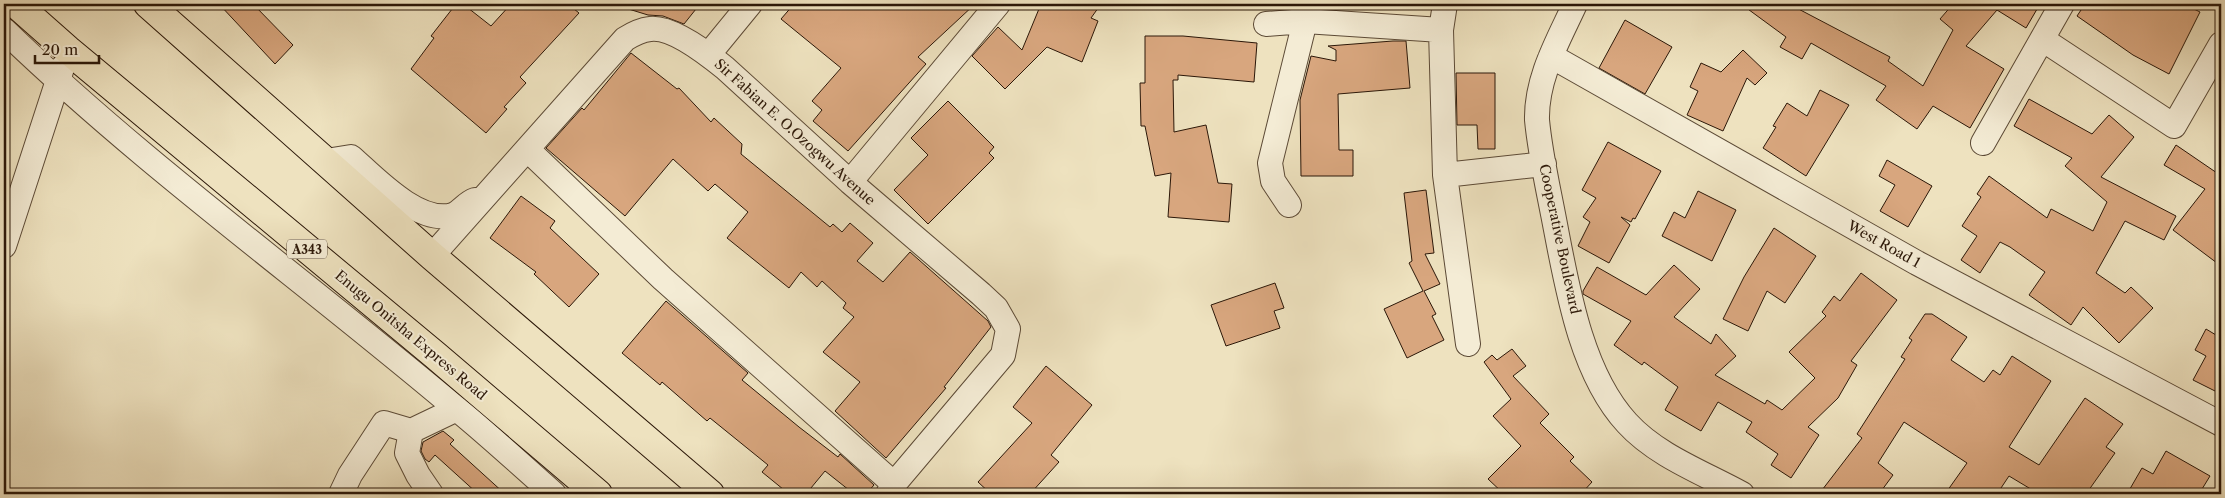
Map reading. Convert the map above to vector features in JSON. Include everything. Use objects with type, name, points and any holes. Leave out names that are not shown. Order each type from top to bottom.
[{"type":"highway","name":"Enugu Onitsha Express Road","points":[[16,4],[68,50],[435,355],[598,494]]},
{"type":"highway","points":[[148,4],[432,256],[710,494]]},
{"type":"street","points":[[708,54],[750,4]]},
{"type":"street","points":[[850,182],[998,4]]},
{"type":"street","points":[[1445,4],[1441,30],[1445,175],[1468,344]]},
{"type":"street","name":"Cooperative Boulevard","points":[[1575,4],[1543,76],[1537,107],[1544,164],[1564,270],[1587,354],[1611,403],[1627,423],[1649,444],[1742,494]]},
{"type":"street","points":[[1983,143],[2062,4]]},
{"type":"street","points":[[1266,24],[1306,12],[1441,30]]},
{"type":"street","points":[[1288,205],[1273,181],[1270,163],[1306,12]]},
{"type":"street","name":"Sir Fabian E. O.Ozogwu Avenue","points":[[432,256],[625,39],[636,32],[652,28],[670,32],[708,54],[850,182],[981,294],[996,308],[1008,328],[1003,355],[990,373],[891,489]]},
{"type":"street","points":[[4,30],[57,81],[251,244],[457,409],[554,494]]},
{"type":"street","points":[[2042,39],[2174,126],[2221,44]]},
{"type":"street","points":[[4,246],[68,50]]},
{"type":"street","name":"West Road 1","points":[[1551,56],[1917,263],[2221,424]]},
{"type":"street","points":[[528,150],[663,279],[891,489]]},
{"type":"street","points":[[326,161],[352,157],[394,195],[418,210],[438,215],[453,214],[467,203],[486,196]]},
{"type":"street","points":[[1445,175],[1544,164]]},
{"type":"street","points":[[341,494],[350,476],[384,423],[410,431],[457,409]]},
{"type":"street","points":[[410,431],[407,454],[431,494]]},
{"type":"building","points":[[219,4],[253,4],[293,45],[275,64]]},
{"type":"building","points":[[456,4],[463,4],[491,26],[511,4],[568,4],[579,13],[520,77],[526,83],[504,107],[507,109],[486,133],[411,69],[434,38],[431,36]]},
{"type":"building","points":[[623,4],[700,4],[684,24],[663,16],[648,15],[622,7]]},
{"type":"building","points":[[794,4],[975,4],[918,57],[926,64],[848,151],[813,121],[822,110],[812,101],[841,68],[781,19]]},
{"type":"building","points":[[1041,4],[1101,4],[1091,18],[1098,21],[1082,62],[1047,47],[1005,89],[972,56],[998,27],[1022,50]]},
{"type":"building","points":[[1741,4],[1789,4],[1890,57],[1888,61],[1923,86],[1953,30],[1940,19],[1953,4],[2040,4],[2026,28],[1997,10],[1966,46],[2004,69],[1970,128],[1933,106],[1917,129],[1876,100],[1886,86],[1811,43],[1802,59],[1780,47],[1786,37]]},
{"type":"building","points":[[2085,4],[2184,4],[2200,12],[2169,74],[2133,55],[2077,16]]},
{"type":"building","points":[[1625,20],[1672,47],[1645,94],[1599,68]]},
{"type":"building","points":[[1145,36],[1183,36],[1257,43],[1254,82],[1178,75],[1178,80],[1173,80],[1174,132],[1206,125],[1218,183],[1232,184],[1229,222],[1168,217],[1171,173],[1155,176],[1145,126],[1141,126],[1140,83],[1145,83]]},
{"type":"building","points":[[1406,41],[1410,88],[1338,94],[1339,150],[1353,150],[1353,176],[1301,176],[1300,100],[1311,56],[1336,61],[1336,50],[1328,46]]},
{"type":"building","points":[[1743,50],[1767,73],[1755,85],[1747,78],[1723,131],[1687,115],[1698,91],[1690,87],[1701,63],[1721,72]]},
{"type":"building","points":[[631,53],[677,89],[679,88],[711,122],[714,118],[742,144],[741,154],[830,227],[833,224],[842,232],[850,223],[873,243],[857,261],[883,282],[910,252],[988,321],[991,327],[944,387],[946,388],[886,458],[835,411],[860,382],[823,352],[854,317],[843,308],[846,303],[822,281],[817,287],[801,272],[789,288],[727,238],[748,212],[715,184],[708,191],[673,159],[625,216],[546,148],[582,108],[584,110]]},
{"type":"building","points":[[1456,73],[1495,73],[1495,149],[1478,149],[1477,125],[1457,125]]},
{"type":"building","points":[[1820,90],[1849,105],[1806,176],[1763,148],[1776,127],[1773,126],[1787,103],[1807,116]]},
{"type":"building","points":[[2029,99],[2092,134],[2109,115],[2134,137],[2101,177],[2176,216],[2164,240],[2125,221],[2096,273],[2125,293],[2131,287],[2153,308],[2119,343],[2083,307],[2071,325],[2029,295],[2045,272],[2010,247],[2000,242],[1980,273],[1961,260],[1977,236],[1962,226],[1981,197],[1977,194],[1989,176],[2047,218],[2051,209],[2093,231],[2107,202],[2065,166],[2072,158],[2014,126]]},
{"type":"building","points":[[948,101],[994,147],[989,153],[994,158],[928,224],[894,190],[928,155],[911,138]]},
{"type":"building","points":[[1608,142],[1661,171],[1635,219],[1633,218],[1631,222],[1621,217],[1630,225],[1609,263],[1578,246],[1590,222],[1583,217],[1596,198],[1582,190]]},
{"type":"building","points":[[2176,145],[2217,173],[2221,167],[2221,266],[2173,230],[2205,189],[2164,165]]},
{"type":"building","points":[[1887,160],[1932,186],[1908,227],[1880,211],[1895,185],[1879,176]]},
{"type":"building","points":[[1426,190],[1434,253],[1425,254],[1440,284],[1424,291],[1436,314],[1432,316],[1444,340],[1407,358],[1384,309],[1423,291],[1409,263],[1412,261],[1404,193]]},
{"type":"building","points":[[1698,191],[1736,210],[1712,261],[1662,236],[1674,212],[1685,218]]},
{"type":"building","points":[[521,196],[555,221],[550,228],[599,274],[569,307],[534,274],[536,272],[490,238]]},
{"type":"building","points":[[1774,228],[1816,256],[1785,303],[1767,291],[1748,331],[1723,319],[1744,277]]},
{"type":"building","points":[[1674,265],[1700,289],[1674,317],[1711,344],[1716,334],[1736,356],[1715,375],[1765,404],[1767,400],[1782,410],[1815,378],[1789,352],[1826,316],[1822,312],[1834,296],[1840,301],[1861,273],[1897,300],[1851,361],[1857,365],[1838,398],[1808,427],[1819,435],[1791,478],[1771,465],[1778,454],[1746,432],[1752,422],[1718,402],[1701,431],[1665,410],[1678,387],[1644,362],[1642,365],[1614,345],[1631,321],[1583,294],[1597,267],[1646,295]]},
{"type":"building","points":[[1275,283],[1284,308],[1274,311],[1280,328],[1226,346],[1211,305]]},
{"type":"building","points":[[666,301],[748,373],[742,380],[838,457],[840,454],[874,485],[866,494],[854,494],[825,471],[806,494],[789,494],[762,472],[768,465],[710,418],[707,421],[662,382],[660,385],[622,353]]},
{"type":"building","points":[[1925,314],[1932,314],[1967,337],[1951,360],[1984,382],[1993,370],[2000,375],[2012,356],[2051,381],[2009,447],[2039,465],[2085,398],[2123,424],[2106,447],[2115,453],[2086,494],[2039,494],[2009,476],[1997,494],[1945,494],[1967,463],[1904,422],[1878,463],[1893,475],[1879,494],[1819,494],[1862,438],[1857,434],[1905,359],[1901,357],[1912,340],[1909,338]]},
{"type":"building","points":[[2221,325],[2221,394],[2193,380],[2206,356],[2195,350],[2206,329],[2216,335]]},
{"type":"building","points":[[1512,349],[1526,366],[1513,376],[1549,414],[1540,423],[1574,457],[1570,461],[1592,482],[1581,494],[1504,494],[1488,479],[1521,446],[1493,416],[1511,399],[1484,362],[1492,355],[1497,360]]},
{"type":"building","points":[[1046,366],[1092,405],[1051,455],[1059,462],[1030,494],[991,494],[978,482],[1032,423],[1013,407]]},
{"type":"building","points":[[443,431],[454,440],[450,444],[505,494],[478,494],[435,455],[429,462],[425,459],[421,451],[423,442]]},
{"type":"building","points":[[2166,451],[2210,476],[2199,494],[2127,494],[2142,468],[2153,474]]}]
